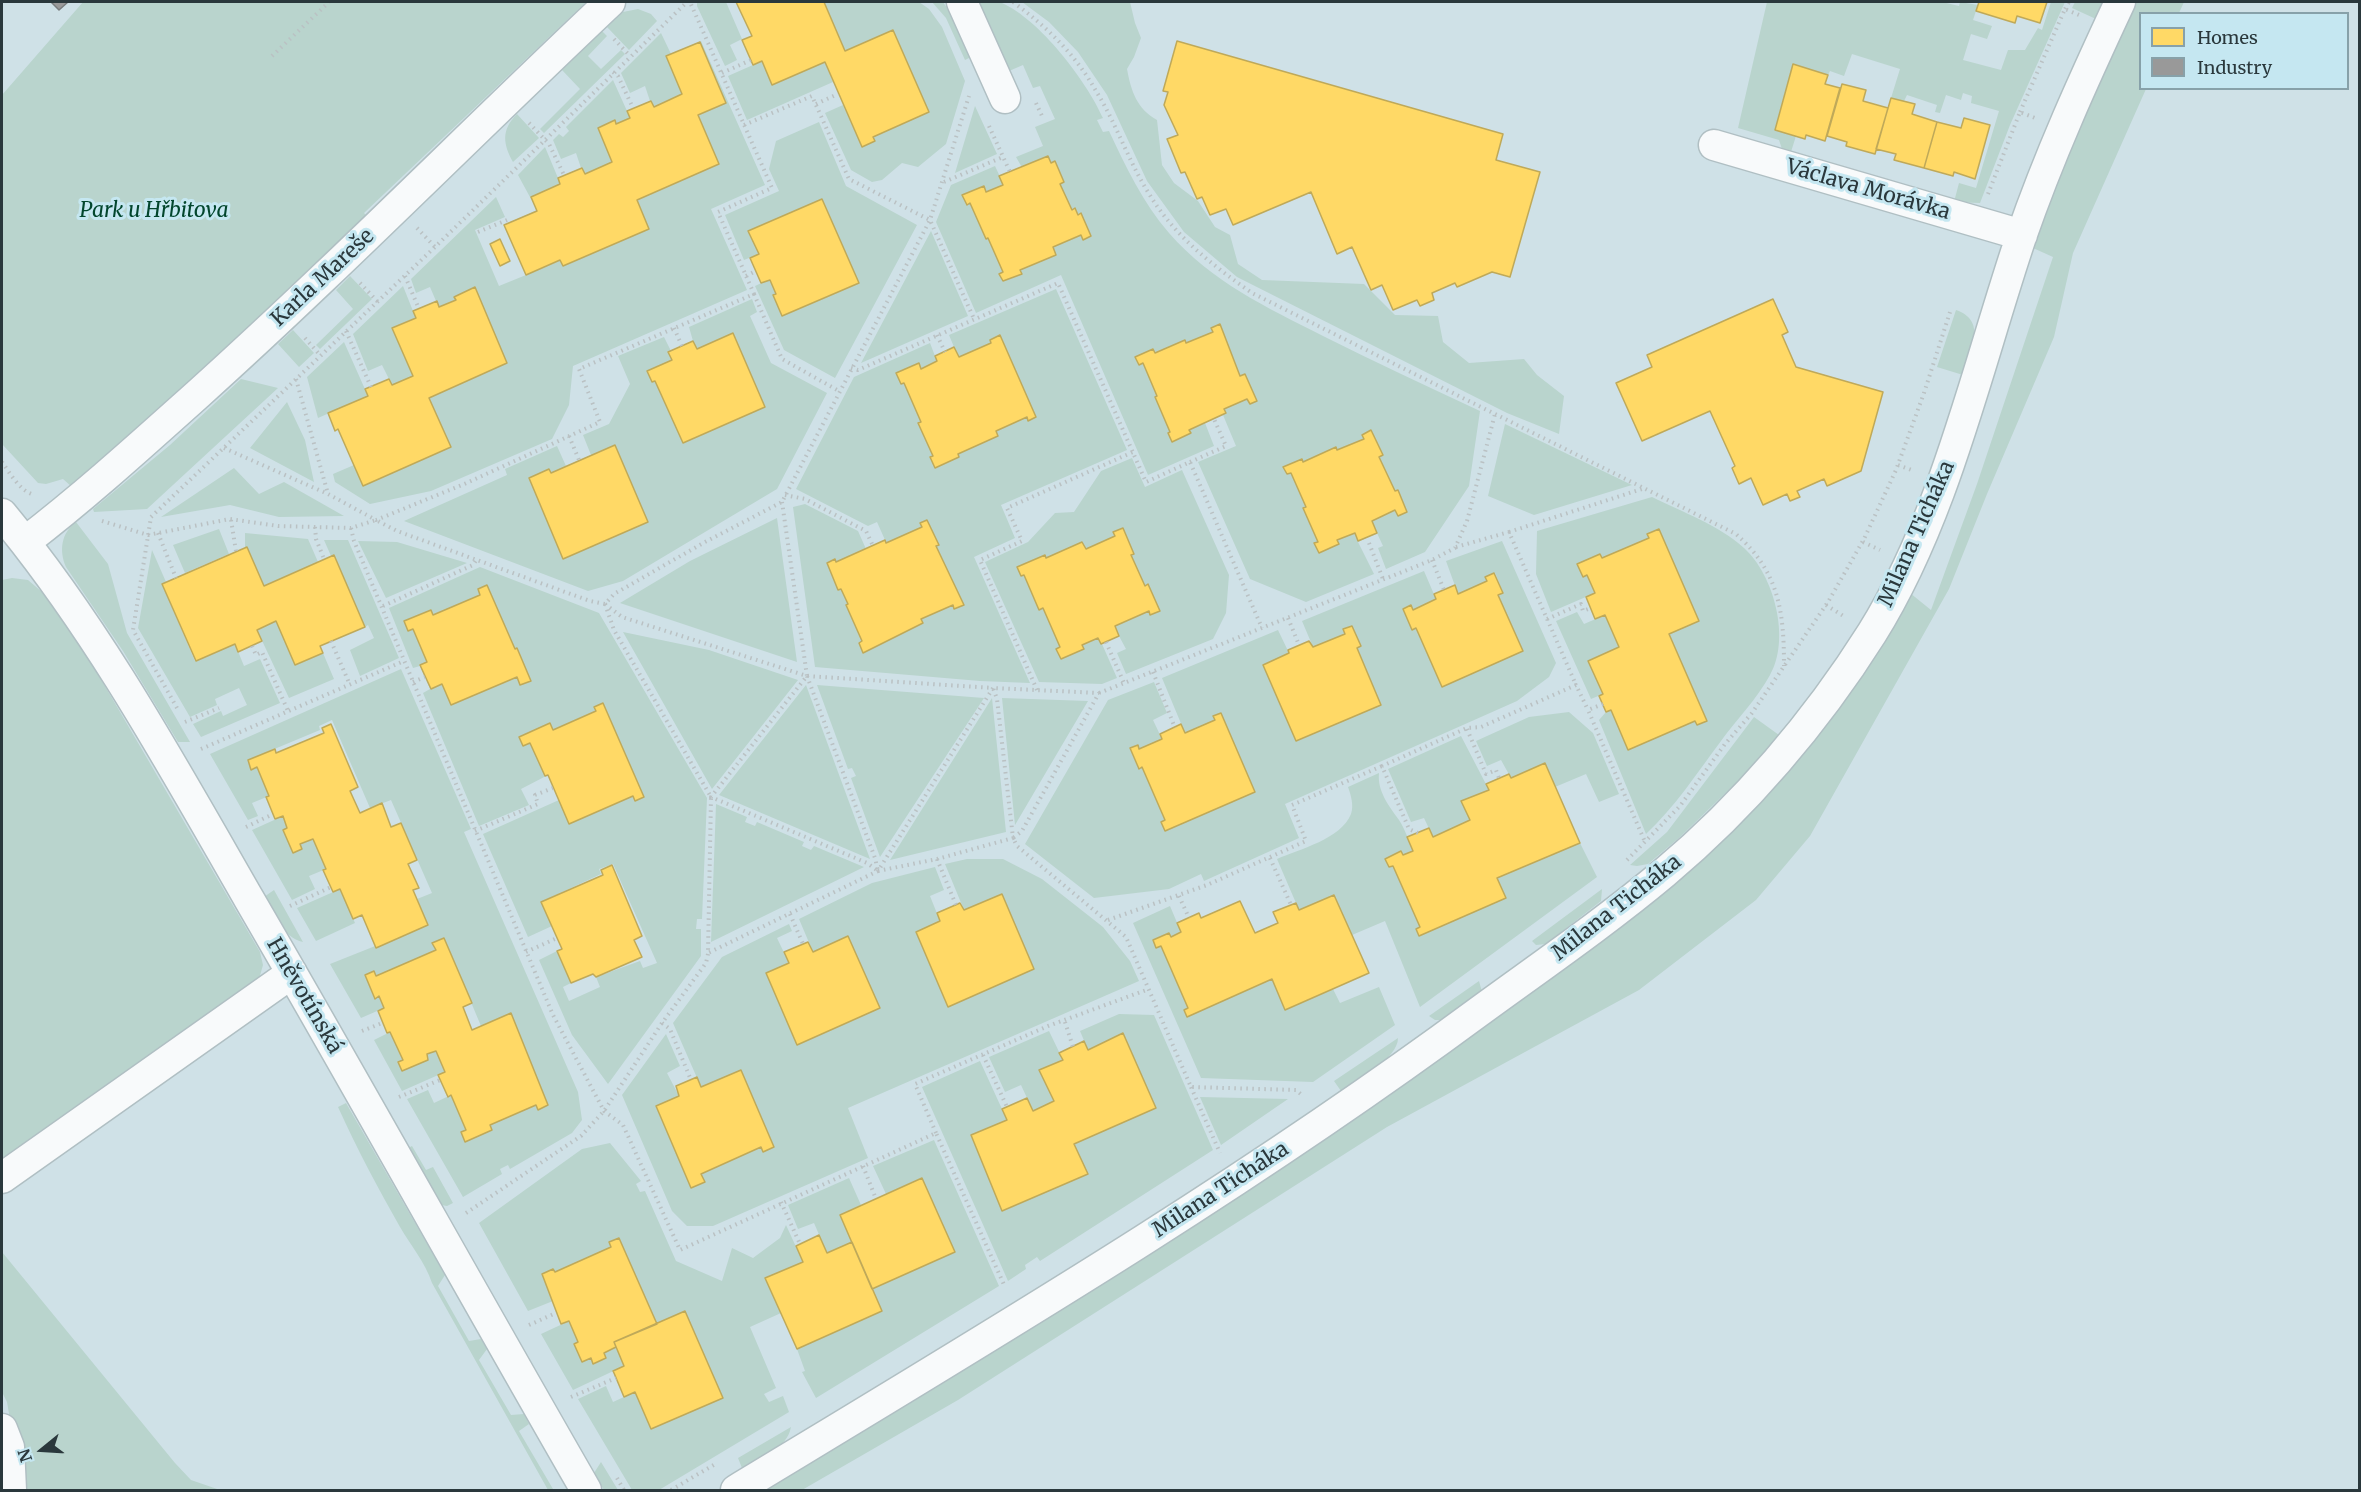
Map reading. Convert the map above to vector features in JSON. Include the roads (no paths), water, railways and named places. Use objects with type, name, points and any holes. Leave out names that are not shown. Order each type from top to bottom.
[{"type":"street","name":"Karla Mareše","points":[[24,542],[86,495],[266,333],[610,2]]},
{"type":"street","points":[[962,2],[1005,98]]},
{"type":"street","name":"Milana Ticháka","points":[[736,1491],[1068,1289],[1296,1141],[1431,1047],[1596,926],[1664,873],[1747,793],[1794,739],[1852,663],[1883,614],[1907,566],[1947,470],[2022,235],[2068,115],[2120,2]]},
{"type":"street","name":"Václava Morávka","points":[[1714,145],[2022,235]]},
{"type":"street","name":"Hněvotínská","points":[[2,514],[56,584],[131,698],[292,973],[586,1491]]},
{"type":"street","points":[[2,1179],[292,973]]},
{"type":"street","points":[[2,1429],[9,1447],[11,1491]]},
{"type":"park label","name":"Park u Hřbitova","points":[[154,211]]}]
